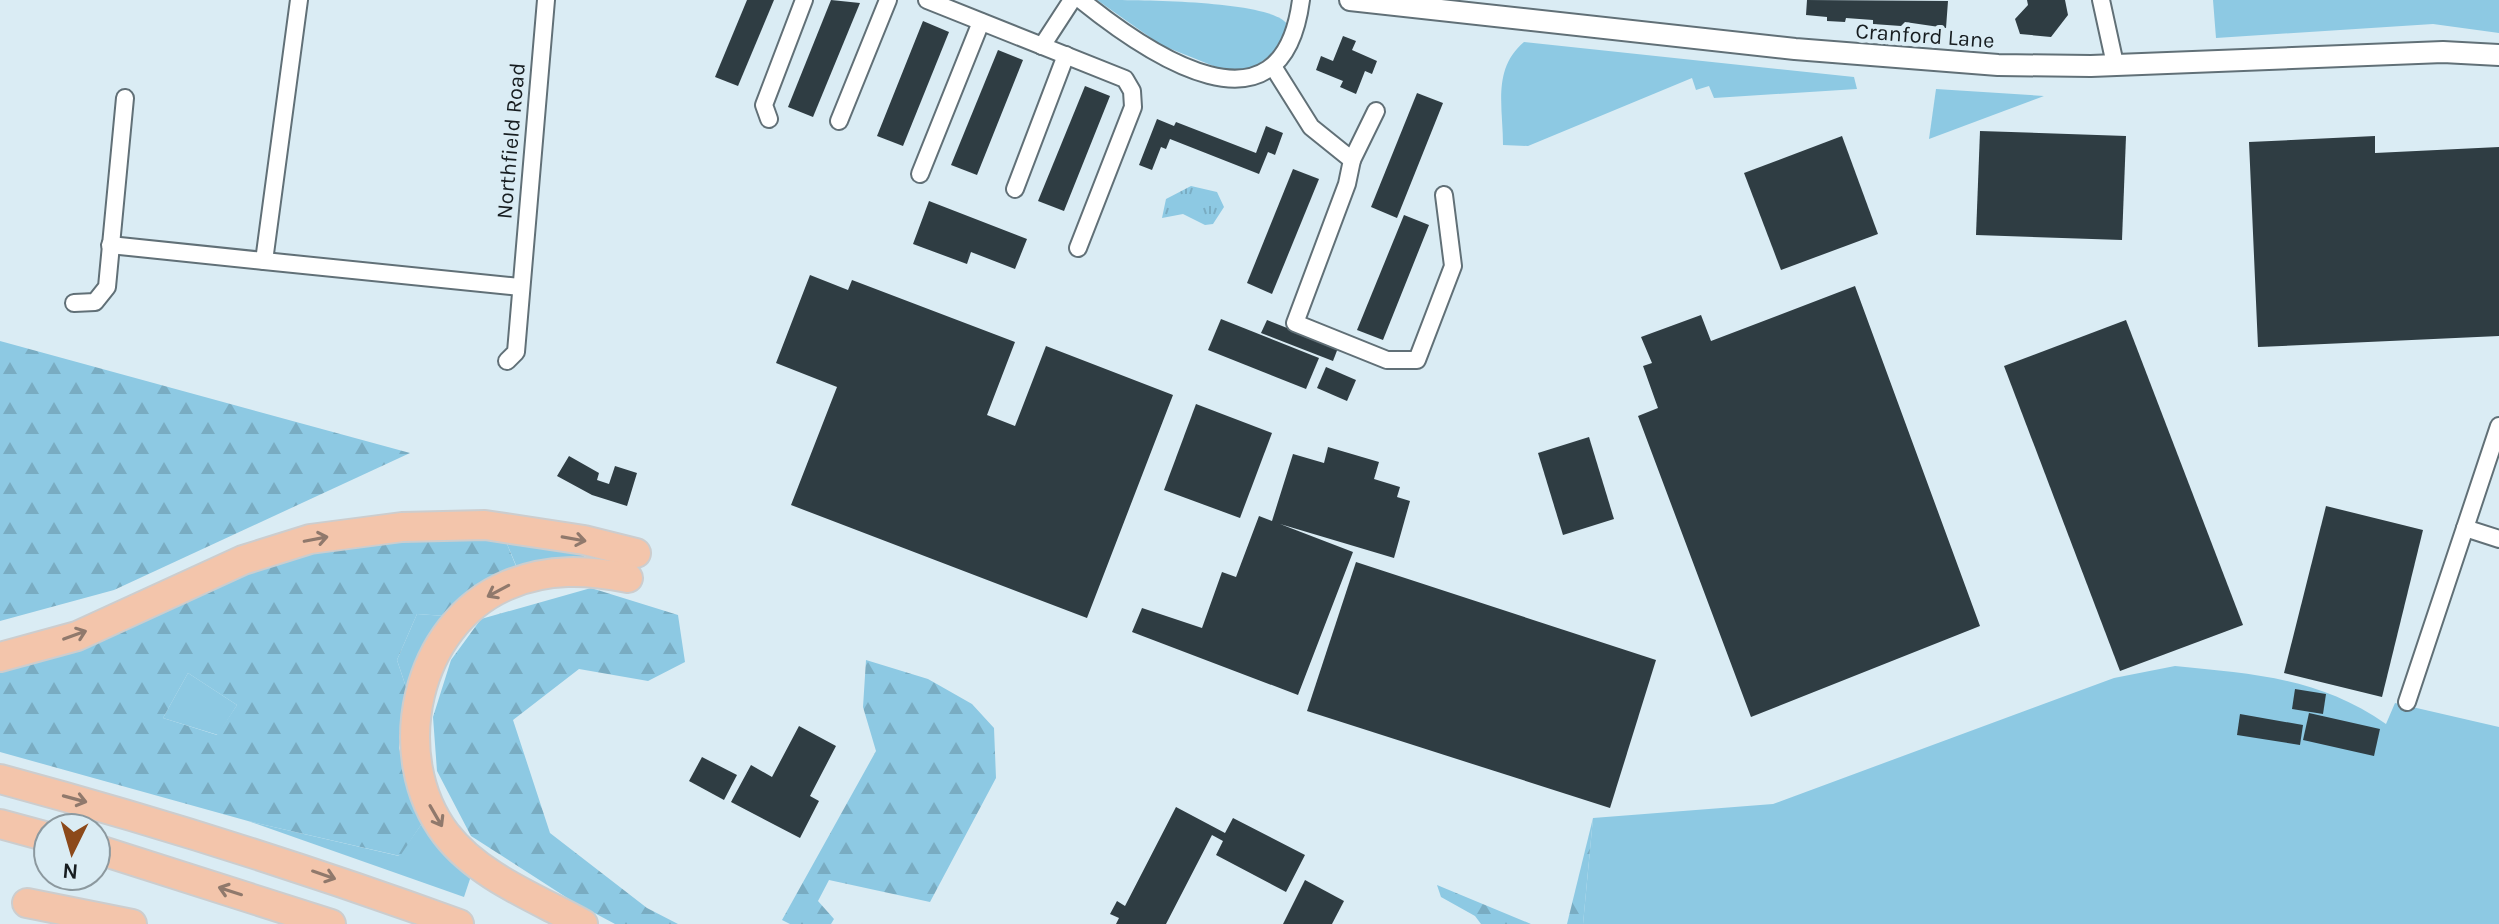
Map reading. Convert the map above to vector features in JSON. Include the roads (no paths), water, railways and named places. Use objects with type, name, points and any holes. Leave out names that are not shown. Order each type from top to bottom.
[{"type":"highway","points":[[0,657],[77,636],[243,560],[310,539],[402,527],[485,525],[584,540],[632,566],[545,573],[508,585],[480,600],[437,650],[425,675],[413,739],[417,773],[430,806],[447,835],[473,861],[583,924]]},
{"type":"highway","points":[[0,779],[147,819],[318,873],[459,924]]},
{"type":"highway","points":[[0,824],[32,833]]},
{"type":"highway","points":[[112,854],[331,924]]},
{"type":"highway","points":[[27,903],[132,924]]},
{"type":"street","points":[[264,261],[299,0]]},
{"type":"street","name":"Northfield Road","points":[[507,361],[516,352],[546,0]]},
{"type":"street","points":[[769,119],[764,105],[804,0]]},
{"type":"street","points":[[839,121],[888,0]]},
{"type":"street","points":[[927,0],[1125,79],[1133,107],[1078,248]]},
{"type":"street","points":[[1042,46],[1072,0]]},
{"type":"street","points":[[1081,0],[1130,37],[1209,75],[1243,80],[1274,68],[1293,42],[1301,0]]},
{"type":"street","name":"Cranford Lane","points":[[1350,0],[1911,60],[2022,66],[2387,53],[2499,55]]},
{"type":"street","points":[[2101,0],[2115,64]]},
{"type":"street","points":[[920,174],[981,22]]},
{"type":"street","points":[[1015,189],[1066,55]]},
{"type":"street","points":[[1274,68],[1311,127],[1352,160]]},
{"type":"street","points":[[74,303],[95,302],[104,294],[125,98]]},
{"type":"street","points":[[1376,111],[1352,160],[1347,184],[1295,323],[1387,360],[1417,360],[1453,266],[1444,195]]},
{"type":"street","points":[[110,245],[520,287]]},
{"type":"street","points":[[2407,702],[2499,426]]},
{"type":"street","points":[[2465,528],[2499,539]]}]
